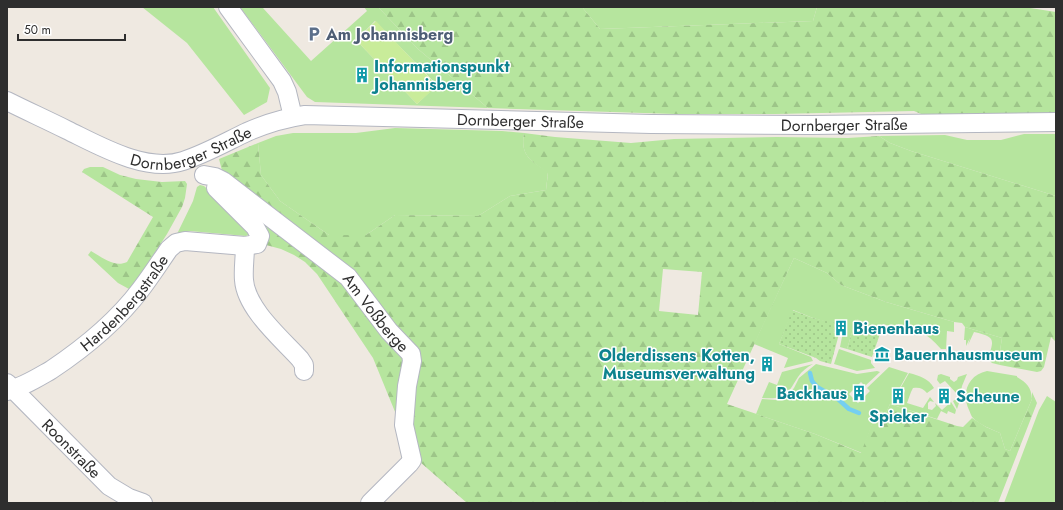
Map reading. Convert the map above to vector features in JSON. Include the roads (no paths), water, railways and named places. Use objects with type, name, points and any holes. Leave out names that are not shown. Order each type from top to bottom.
[{"type":"street","points":[[228,7],[282,82],[287,92],[293,117]]},
{"type":"street","name":"Dornberger Straße","points":[[7,101],[108,150],[134,159],[164,164],[192,158],[254,129],[280,120],[305,115],[651,124],[827,125],[1056,122]]},
{"type":"street","points":[[192,158],[204,175],[255,227],[260,236],[252,243],[244,280],[249,297],[268,325],[300,359],[304,365],[304,371]]},
{"type":"street","name":"Am Voßberge","points":[[204,175],[223,181],[348,277],[389,330],[411,354],[412,361],[407,386],[404,425],[412,460],[370,503]]},
{"type":"street","name":"Hardenbergstraße","points":[[9,388],[27,384],[57,365],[101,332],[133,299],[169,248],[176,243],[184,241],[252,243]]},
{"type":"street","name":"Roonstraße","points":[[9,388],[109,486],[129,498],[143,503]]},
{"type":"waterway","points":[[810,373],[812,381],[817,387],[838,399],[849,409],[859,413]]},
{"type":"place","name":"Am Johannisberg","points":[[314,34]]},
{"type":"place","name":"Informationspunkt Johannisberg","points":[[362,75]]},
{"type":"place","name":"Bienenhaus","points":[[841,328]]},
{"type":"place","name":"Bauernhausmuseum","points":[[882,354]]},
{"type":"place","name":"Olderdissens Kotten, Museumsverwaltung","points":[[767,364]]},
{"type":"place","name":"Backhaus","points":[[859,393]]},
{"type":"place","name":"Spieker","points":[[898,396]]},
{"type":"place","name":"Scheune","points":[[944,396]]}]
